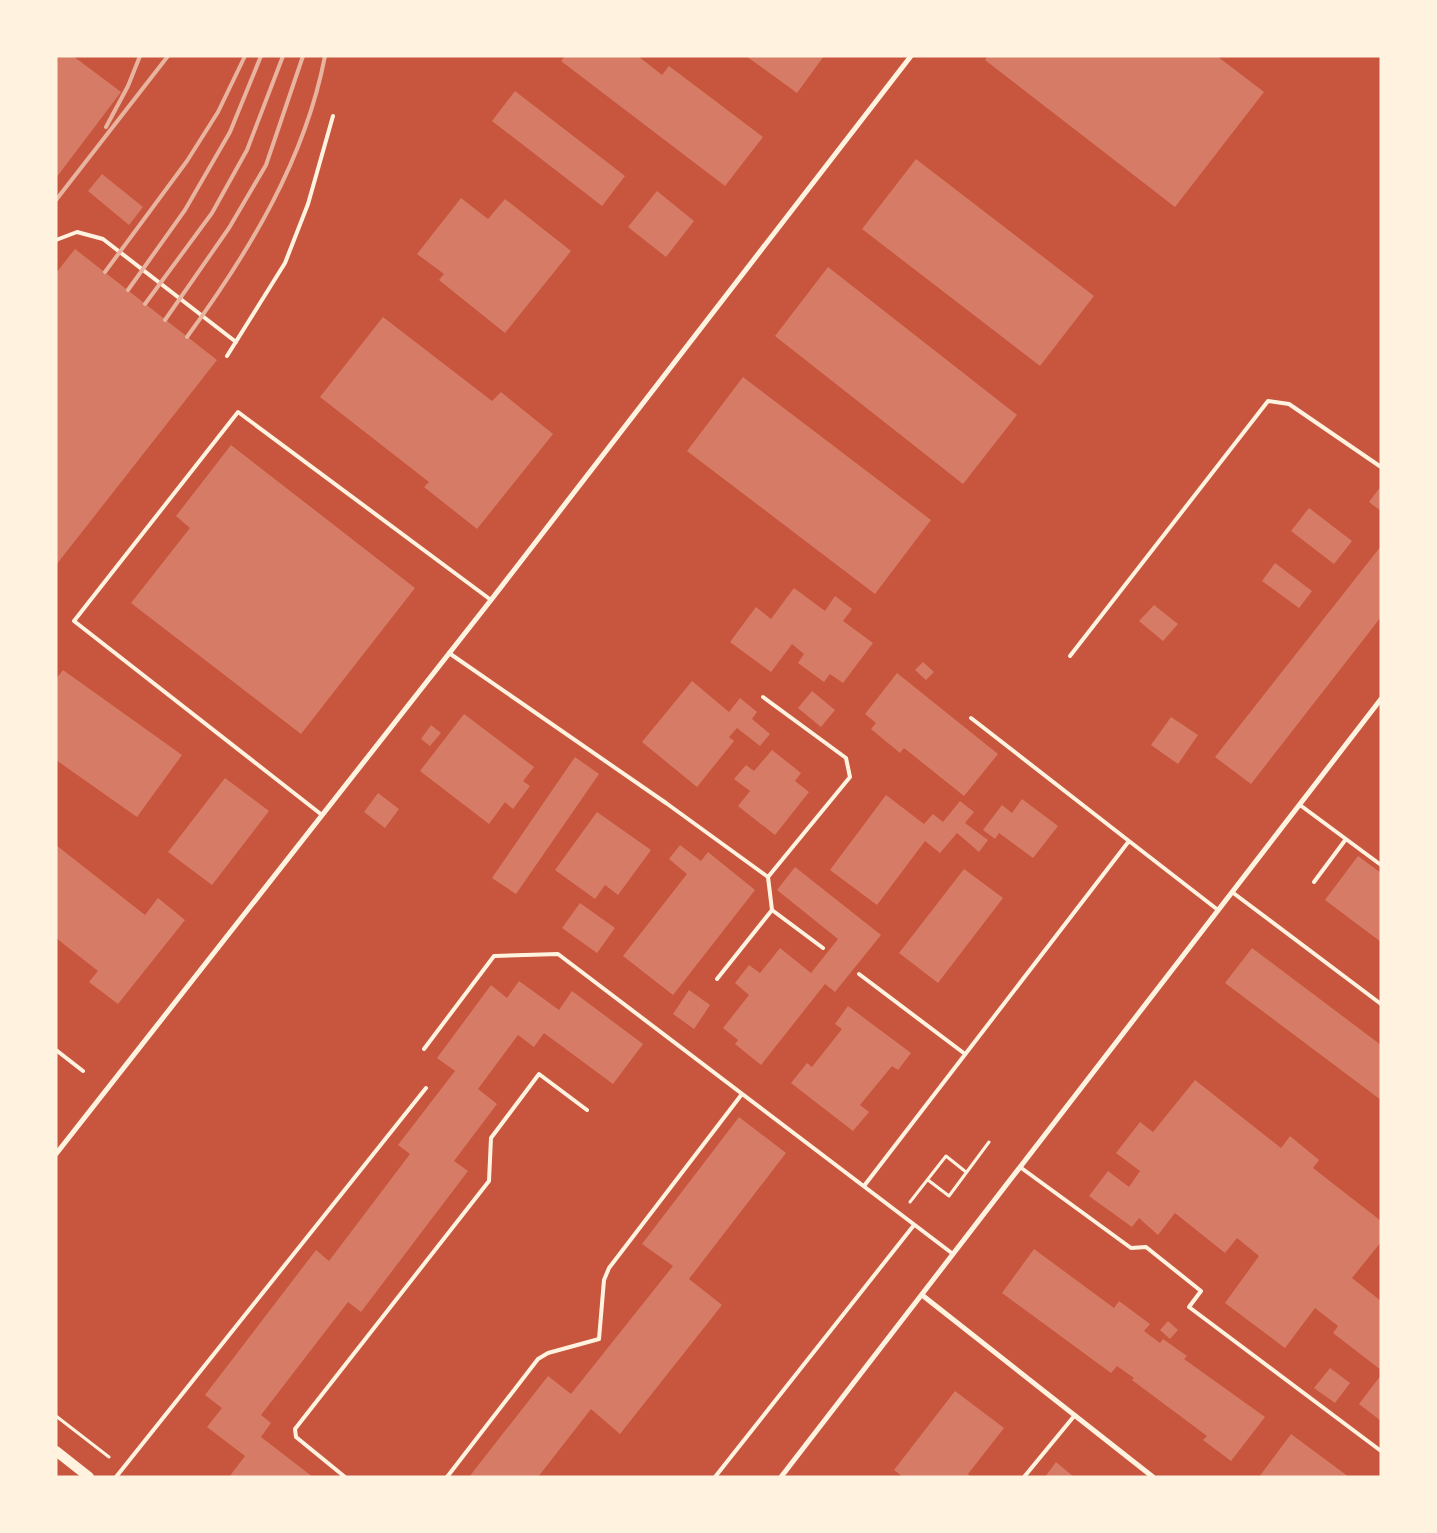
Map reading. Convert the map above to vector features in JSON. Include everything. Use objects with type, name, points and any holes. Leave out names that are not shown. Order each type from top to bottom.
[{"type":"main road","points":[[56,1452],[89,1477]]},
{"type":"street","points":[[56,1154],[491,600],[911,56]]},
{"type":"street","points":[[781,1477],[1381,699]]},
{"type":"street","points":[[922,1294],[1151,1476]]},
{"type":"lane","points":[[227,356],[285,263],[308,204],[333,116]]},
{"type":"lane","points":[[56,240],[77,232],[103,239],[236,342]]},
{"type":"lane","points":[[1070,656],[1268,401],[1289,404],[1381,467]]},
{"type":"lane","points":[[322,815],[74,621],[238,412],[491,600]]},
{"type":"lane","points":[[449,653],[666,803],[768,878]]},
{"type":"lane","points":[[717,979],[772,910],[768,878],[850,777],[846,758],[763,697]]},
{"type":"lane","points":[[971,718],[1218,910]]},
{"type":"lane","points":[[1300,805],[1381,865]]},
{"type":"lane","points":[[1314,882],[1346,839]]},
{"type":"lane","points":[[864,1186],[1129,841]]},
{"type":"lane","points":[[1232,892],[1381,1004]]},
{"type":"lane","points":[[772,910],[823,948]]},
{"type":"lane","points":[[424,1050],[494,956],[558,954],[953,1254]]},
{"type":"lane","points":[[859,974],[965,1054]]},
{"type":"lane","points":[[56,1050],[83,1071]]},
{"type":"lane","points":[[345,1477],[296,1437],[295,1429],[489,1181],[491,1138],[539,1074],[587,1110]]},
{"type":"lane","points":[[116,1477],[426,1088]]},
{"type":"lane","points":[[447,1477],[538,1359],[548,1353],[598,1339],[604,1280],[609,1268],[742,1094]]},
{"type":"lane","points":[[1020,1167],[1131,1248],[1146,1247],[1201,1291],[1189,1307],[1381,1452]]},
{"type":"lane","points":[[715,1477],[914,1225]]},
{"type":"lane","points":[[1024,1477],[1075,1415]]},
{"type":"path","points":[[928,1180],[949,1196],[989,1142]]},
{"type":"path","points":[[901,1214],[946,1156],[966,1172]]},
{"type":"path","points":[[56,1416],[123,1468]]},
{"type":"building","points":[[56,56],[73,56],[121,92],[56,178]]},
{"type":"building","points":[[565,56],[638,56],[662,75],[669,66],[763,137],[725,186],[561,61]]},
{"type":"building","points":[[746,56],[824,56],[797,93]]},
{"type":"building","points":[[988,56],[1217,56],[1264,92],[1175,207],[985,60]]},
{"type":"building","points":[[515,91],[625,176],[602,206],[492,121]]},
{"type":"building","points":[[916,159],[1094,296],[1040,366],[862,229]]},
{"type":"building","points":[[102,174],[143,207],[129,225],[88,191]]},
{"type":"building","points":[[657,191],[694,221],[666,257],[628,227]]},
{"type":"building","points":[[461,198],[488,219],[505,199],[571,251],[505,333],[439,280],[444,274],[417,254]]},
{"type":"building","points":[[75,249],[217,360],[56,565],[56,273]]},
{"type":"building","points":[[828,267],[1017,415],[963,484],[775,336]]},
{"type":"building","points":[[383,317],[492,401],[501,392],[553,434],[477,529],[424,487],[429,482],[320,397]]},
{"type":"building","points":[[743,377],[931,520],[875,594],[687,451]]},
{"type":"building","points":[[231,445],[415,588],[301,734],[131,603],[190,528],[176,516]]},
{"type":"building","points":[[1381,486],[1381,511],[1369,502]]},
{"type":"building","points":[[1309,508],[1352,541],[1334,564],[1291,531]]},
{"type":"building","points":[[1381,546],[1381,617],[1251,784],[1215,757]]},
{"type":"building","points":[[1275,563],[1312,591],[1299,608],[1262,581]]},
{"type":"building","points":[[794,588],[825,611],[835,596],[852,609],[843,621],[873,643],[843,683],[830,674],[824,682],[798,663],[804,654],[792,644],[771,672],[730,642],[756,607],[771,619]]},
{"type":"building","points":[[1154,605],[1178,624],[1163,641],[1139,621]]},
{"type":"building","points":[[923,662],[934,672],[926,680],[915,670]]},
{"type":"building","points":[[63,670],[182,755],[137,817],[56,760],[56,679]]},
{"type":"building","points":[[897,673],[998,754],[964,796],[904,748],[900,753],[871,729],[876,723],[865,714]]},
{"type":"building","points":[[692,681],[729,712],[740,698],[757,712],[752,719],[770,734],[760,746],[737,728],[729,737],[734,741],[697,787],[642,742]]},
{"type":"building","points":[[812,691],[835,710],[821,727],[798,708]]},
{"type":"building","points":[[464,714],[534,767],[523,781],[530,786],[513,809],[505,802],[489,824],[420,771]]},
{"type":"building","points":[[1171,717],[1198,735],[1178,764],[1151,745]]},
{"type":"building","points":[[431,725],[441,733],[430,746],[421,739]]},
{"type":"building","points":[[772,750],[801,773],[795,781],[809,792],[775,835],[738,806],[750,791],[734,779],[746,765],[754,771]]},
{"type":"building","points":[[575,757],[599,774],[516,894],[492,878]]},
{"type":"building","points":[[225,778],[269,811],[212,885],[168,852]]},
{"type":"building","points":[[378,793],[399,809],[385,828],[364,812]]},
{"type":"building","points":[[886,795],[924,824],[933,814],[943,822],[960,801],[974,812],[965,823],[988,840],[979,852],[957,833],[940,853],[925,841],[877,905],[830,870]]},
{"type":"building","points":[[1022,799],[1058,826],[1033,858],[999,833],[995,839],[983,830],[1002,805],[1012,813]]},
{"type":"building","points":[[597,812],[651,850],[618,895],[605,885],[595,899],[555,870]]},
{"type":"building","points":[[56,845],[145,915],[158,898],[185,920],[118,1004],[89,982],[98,971],[56,938]]},
{"type":"building","points":[[680,845],[701,861],[708,852],[755,890],[673,995],[623,956],[687,874],[669,859]]},
{"type":"building","points":[[1358,856],[1381,873],[1381,942],[1325,900]]},
{"type":"building","points":[[795,867],[881,935],[835,992],[825,984],[761,1065],[735,1044],[738,1040],[723,1028],[749,995],[735,983],[749,965],[760,973],[780,948],[811,973],[838,939],[777,890]]},
{"type":"building","points":[[964,869],[1003,898],[938,983],[899,953]]},
{"type":"building","points":[[580,903],[615,928],[597,953],[562,928]]},
{"type":"building","points":[[1252,948],[1381,1045],[1381,1100],[1225,983]]},
{"type":"building","points":[[519,981],[559,1010],[572,991],[643,1044],[613,1084],[544,1033],[534,1047],[518,1035],[478,1089],[497,1104],[454,1161],[468,1171],[361,1312],[348,1302],[261,1415],[271,1423],[261,1437],[313,1477],[229,1477],[245,1456],[207,1427],[222,1408],[205,1395],[316,1250],[329,1261],[410,1154],[398,1145],[455,1071],[437,1058],[491,985],[507,998]]},
{"type":"building","points":[[689,990],[710,1005],[694,1029],[673,1014]]},
{"type":"building","points":[[848,1006],[911,1053],[898,1070],[892,1066],[860,1105],[869,1112],[853,1131],[791,1083],[807,1063],[812,1067],[842,1029],[835,1024]]},
{"type":"building","points":[[1195,1080],[1281,1148],[1290,1136],[1319,1160],[1313,1168],[1381,1221],[1381,1242],[1352,1278],[1381,1301],[1381,1370],[1333,1333],[1338,1326],[1315,1308],[1285,1348],[1225,1303],[1259,1256],[1237,1238],[1225,1253],[1175,1213],[1158,1235],[1139,1218],[1132,1227],[1089,1196],[1108,1171],[1129,1187],[1140,1171],[1116,1153],[1140,1122],[1153,1132]]},
{"type":"building","points":[[739,1117],[786,1153],[689,1279],[722,1305],[620,1434],[591,1409],[538,1477],[469,1477],[548,1376],[571,1394],[673,1266],[642,1244]]},
{"type":"building","points":[[1034,1249],[1114,1308],[1119,1301],[1150,1324],[1144,1331],[1160,1343],[1163,1339],[1187,1356],[1184,1359],[1265,1417],[1231,1461],[1203,1440],[1207,1436],[1132,1380],[1134,1378],[1117,1366],[1111,1373],[1002,1293]]},
{"type":"building","points":[[1168,1321],[1178,1330],[1170,1339],[1160,1330]]},
{"type":"building","points":[[1330,1368],[1350,1383],[1335,1403],[1314,1388]]},
{"type":"building","points":[[1381,1375],[1381,1421],[1359,1404]]},
{"type":"building","points":[[955,1391],[1004,1428],[968,1474],[971,1477],[903,1477],[894,1470]]},
{"type":"building","points":[[1291,1434],[1349,1477],[1259,1477]]},
{"type":"building","points":[[1056,1462],[1074,1477],[1045,1477]]},
{"type":"railway","points":[[106,127],[128,86],[140,56]]},
{"type":"railway","points":[[56,200],[168,56]]},
{"type":"railway","points":[[105,272],[187,161],[218,112],[245,56]]},
{"type":"railway","points":[[128,290],[185,210],[230,132],[261,56]]},
{"type":"railway","points":[[145,304],[212,213],[247,150],[283,56]]},
{"type":"railway","points":[[165,320],[229,228],[266,165],[303,56]]},
{"type":"railway","points":[[187,337],[232,272],[272,204],[304,132],[325,56]]}]
